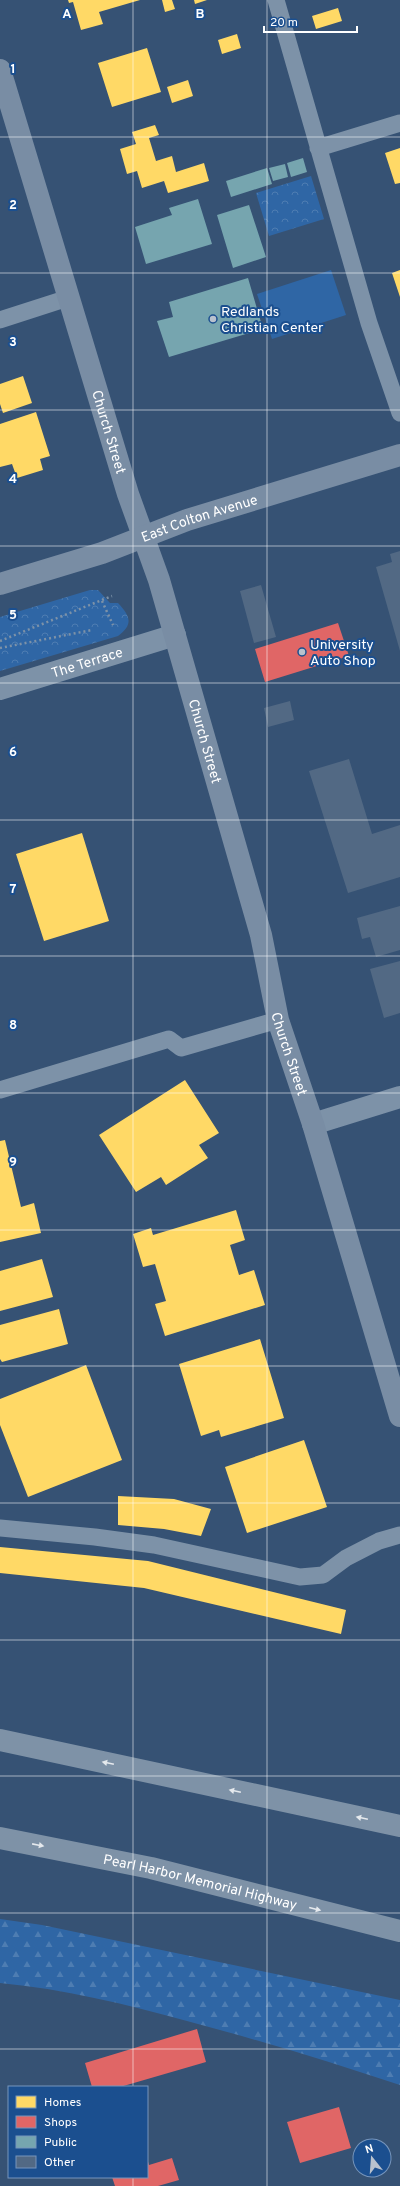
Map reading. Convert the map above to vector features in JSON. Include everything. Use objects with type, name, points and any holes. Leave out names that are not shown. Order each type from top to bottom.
[{"type":"highway","points":[[0,1740],[400,1826]]},
{"type":"highway","name":"Pearl Harbor Memorial Highway","points":[[0,1838],[151,1868],[400,1931]]},
{"type":"street","name":"Church Street","points":[[0,70],[128,494],[145,536],[175,635],[261,935],[278,1020],[312,1124],[400,1416]]},
{"type":"street","name":"East Colton Avenue","points":[[0,584],[102,553],[186,520],[400,455]]},
{"type":"street","name":"The Terrace","points":[[0,689],[175,635]]},
{"type":"street","points":[[312,1124],[400,1097]]},
{"type":"lane","points":[[276,0],[369,323],[400,413]]},
{"type":"lane","points":[[318,148],[400,123]]},
{"type":"lane","points":[[0,320],[68,298]]},
{"type":"lane","points":[[0,1090],[169,1039],[181,1048],[278,1020]]},
{"type":"lane","points":[[0,1528],[95,1537],[154,1545],[300,1577],[323,1575],[346,1558],[379,1541],[400,1535]]},
{"type":"path","points":[[0,640],[112,596]]},
{"type":"path","points":[[102,601],[113,625]]},
{"type":"path","points":[[106,626],[120,625]]},
{"type":"path","points":[[0,648],[99,628]]},
{"type":"green space","points":[[311,176],[324,219],[269,236],[256,193]]},
{"type":"green space","points":[[331,270],[346,315],[272,339],[257,294]]},
{"type":"green space","points":[[90,590],[98,590],[110,603],[118,603],[122,608],[128,620],[128,624],[123,632],[118,636],[0,671],[0,617]]},
{"type":"green space","points":[[0,1919],[42,1925],[400,2000],[400,2085],[214,2028],[141,2009],[71,1993],[0,1983]]},
{"type":"building: Homes","points":[[68,0],[140,0],[99,12],[103,24],[81,30],[73,2],[69,3]]},
{"type":"building: Homes","points":[[162,0],[172,0],[175,9],[165,12]]},
{"type":"building: Homes","points":[[194,0],[207,0],[195,4]]},
{"type":"building: Homes","points":[[338,8],[342,21],[316,29],[312,16]]},
{"type":"building: Homes","points":[[237,34],[241,48],[222,54],[218,40]]},
{"type":"building: Homes","points":[[147,48],[161,92],[112,107],[98,63]]},
{"type":"building: Homes","points":[[188,80],[193,96],[172,103],[167,87]]},
{"type":"building: Homes","points":[[155,125],[159,135],[149,138],[156,161],[172,156],[176,172],[204,163],[209,181],[168,193],[164,181],[142,188],[137,171],[127,174],[120,149],[136,144],[132,132]]},
{"type":"building: Homes","points":[[400,148],[400,183],[395,184],[385,153]]},
{"type":"building: Homes","points":[[400,270],[400,297],[392,273]]},
{"type":"building: Homes","points":[[23,376],[32,403],[3,413],[0,404],[0,384]]},
{"type":"building: Homes","points":[[36,412],[50,456],[40,459],[43,470],[17,478],[12,464],[0,467],[0,424]]},
{"type":"building: Homes","points":[[82,833],[109,921],[44,941],[16,854]]},
{"type":"building: Homes","points":[[185,1080],[219,1133],[199,1145],[208,1158],[166,1185],[161,1177],[136,1192],[99,1135]]},
{"type":"building: Homes","points":[[5,1140],[21,1207],[34,1203],[41,1233],[0,1242],[0,1141]]},
{"type":"building: Homes","points":[[236,1210],[245,1240],[230,1245],[239,1275],[254,1270],[265,1305],[165,1336],[155,1304],[166,1301],[155,1264],[143,1267],[133,1234],[151,1228],[153,1235]]},
{"type":"building: Homes","points":[[42,1259],[53,1297],[0,1311],[0,1271]]},
{"type":"building: Homes","points":[[59,1309],[68,1344],[2,1362],[0,1359],[0,1325]]},
{"type":"building: Homes","points":[[260,1339],[284,1418],[221,1437],[219,1430],[201,1436],[179,1364]]},
{"type":"building: Homes","points":[[86,1365],[122,1460],[28,1497],[0,1425],[0,1399]]},
{"type":"building: Homes","points":[[304,1440],[327,1507],[247,1533],[225,1467]]},
{"type":"building: Homes","points":[[118,1496],[174,1499],[211,1509],[201,1536],[164,1529],[118,1525]]},
{"type":"building: Homes","points":[[0,1547],[148,1561],[346,1610],[341,1634],[144,1588],[0,1573]]},
{"type":"building: Shops","name":"University Auto Shop","points":[[338,623],[349,656],[265,682],[255,649]]},
{"type":"building: Shops","points":[[197,2029],[206,2062],[123,2086],[92,2086],[85,2063]]},
{"type":"building: Shops","points":[[339,2107],[351,2148],[300,2163],[287,2122]]},
{"type":"building: Shops","points":[[172,2158],[179,2180],[158,2186],[115,2186],[112,2178],[148,2178],[148,2162],[149,2165]]},
{"type":"building: Public","points":[[303,158],[307,172],[291,177],[287,163]]},
{"type":"building: Public","points":[[285,164],[288,177],[273,181],[269,168]]},
{"type":"building: Public","points":[[267,168],[272,184],[231,197],[226,181]]},
{"type":"building: Public","points":[[198,199],[212,244],[146,264],[135,227],[172,215],[169,208]]},
{"type":"building: Public","points":[[249,205],[266,257],[233,268],[217,215]]},
{"type":"building: Public","name":"Redlands Christian Center","points":[[248,278],[263,329],[169,357],[157,321],[173,317],[169,302]]},
{"type":"building: Other","points":[[400,551],[400,651],[376,567],[392,562],[390,554]]},
{"type":"building: Other","points":[[261,585],[276,637],[254,643],[240,591]]},
{"type":"building: Other","points":[[290,701],[294,720],[268,727],[264,708]]},
{"type":"building: Other","points":[[349,759],[372,834],[400,825],[400,877],[348,893],[309,771]]},
{"type":"building: Other","points":[[400,906],[400,950],[376,957],[370,937],[362,939],[357,918]]},
{"type":"building: Other","points":[[400,961],[400,1013],[384,1018],[370,969]]},
{"type":"place","name":"Redlands Christian Center","points":[[213,319]]},
{"type":"place","name":"University Auto Shop","points":[[302,652]]}]
